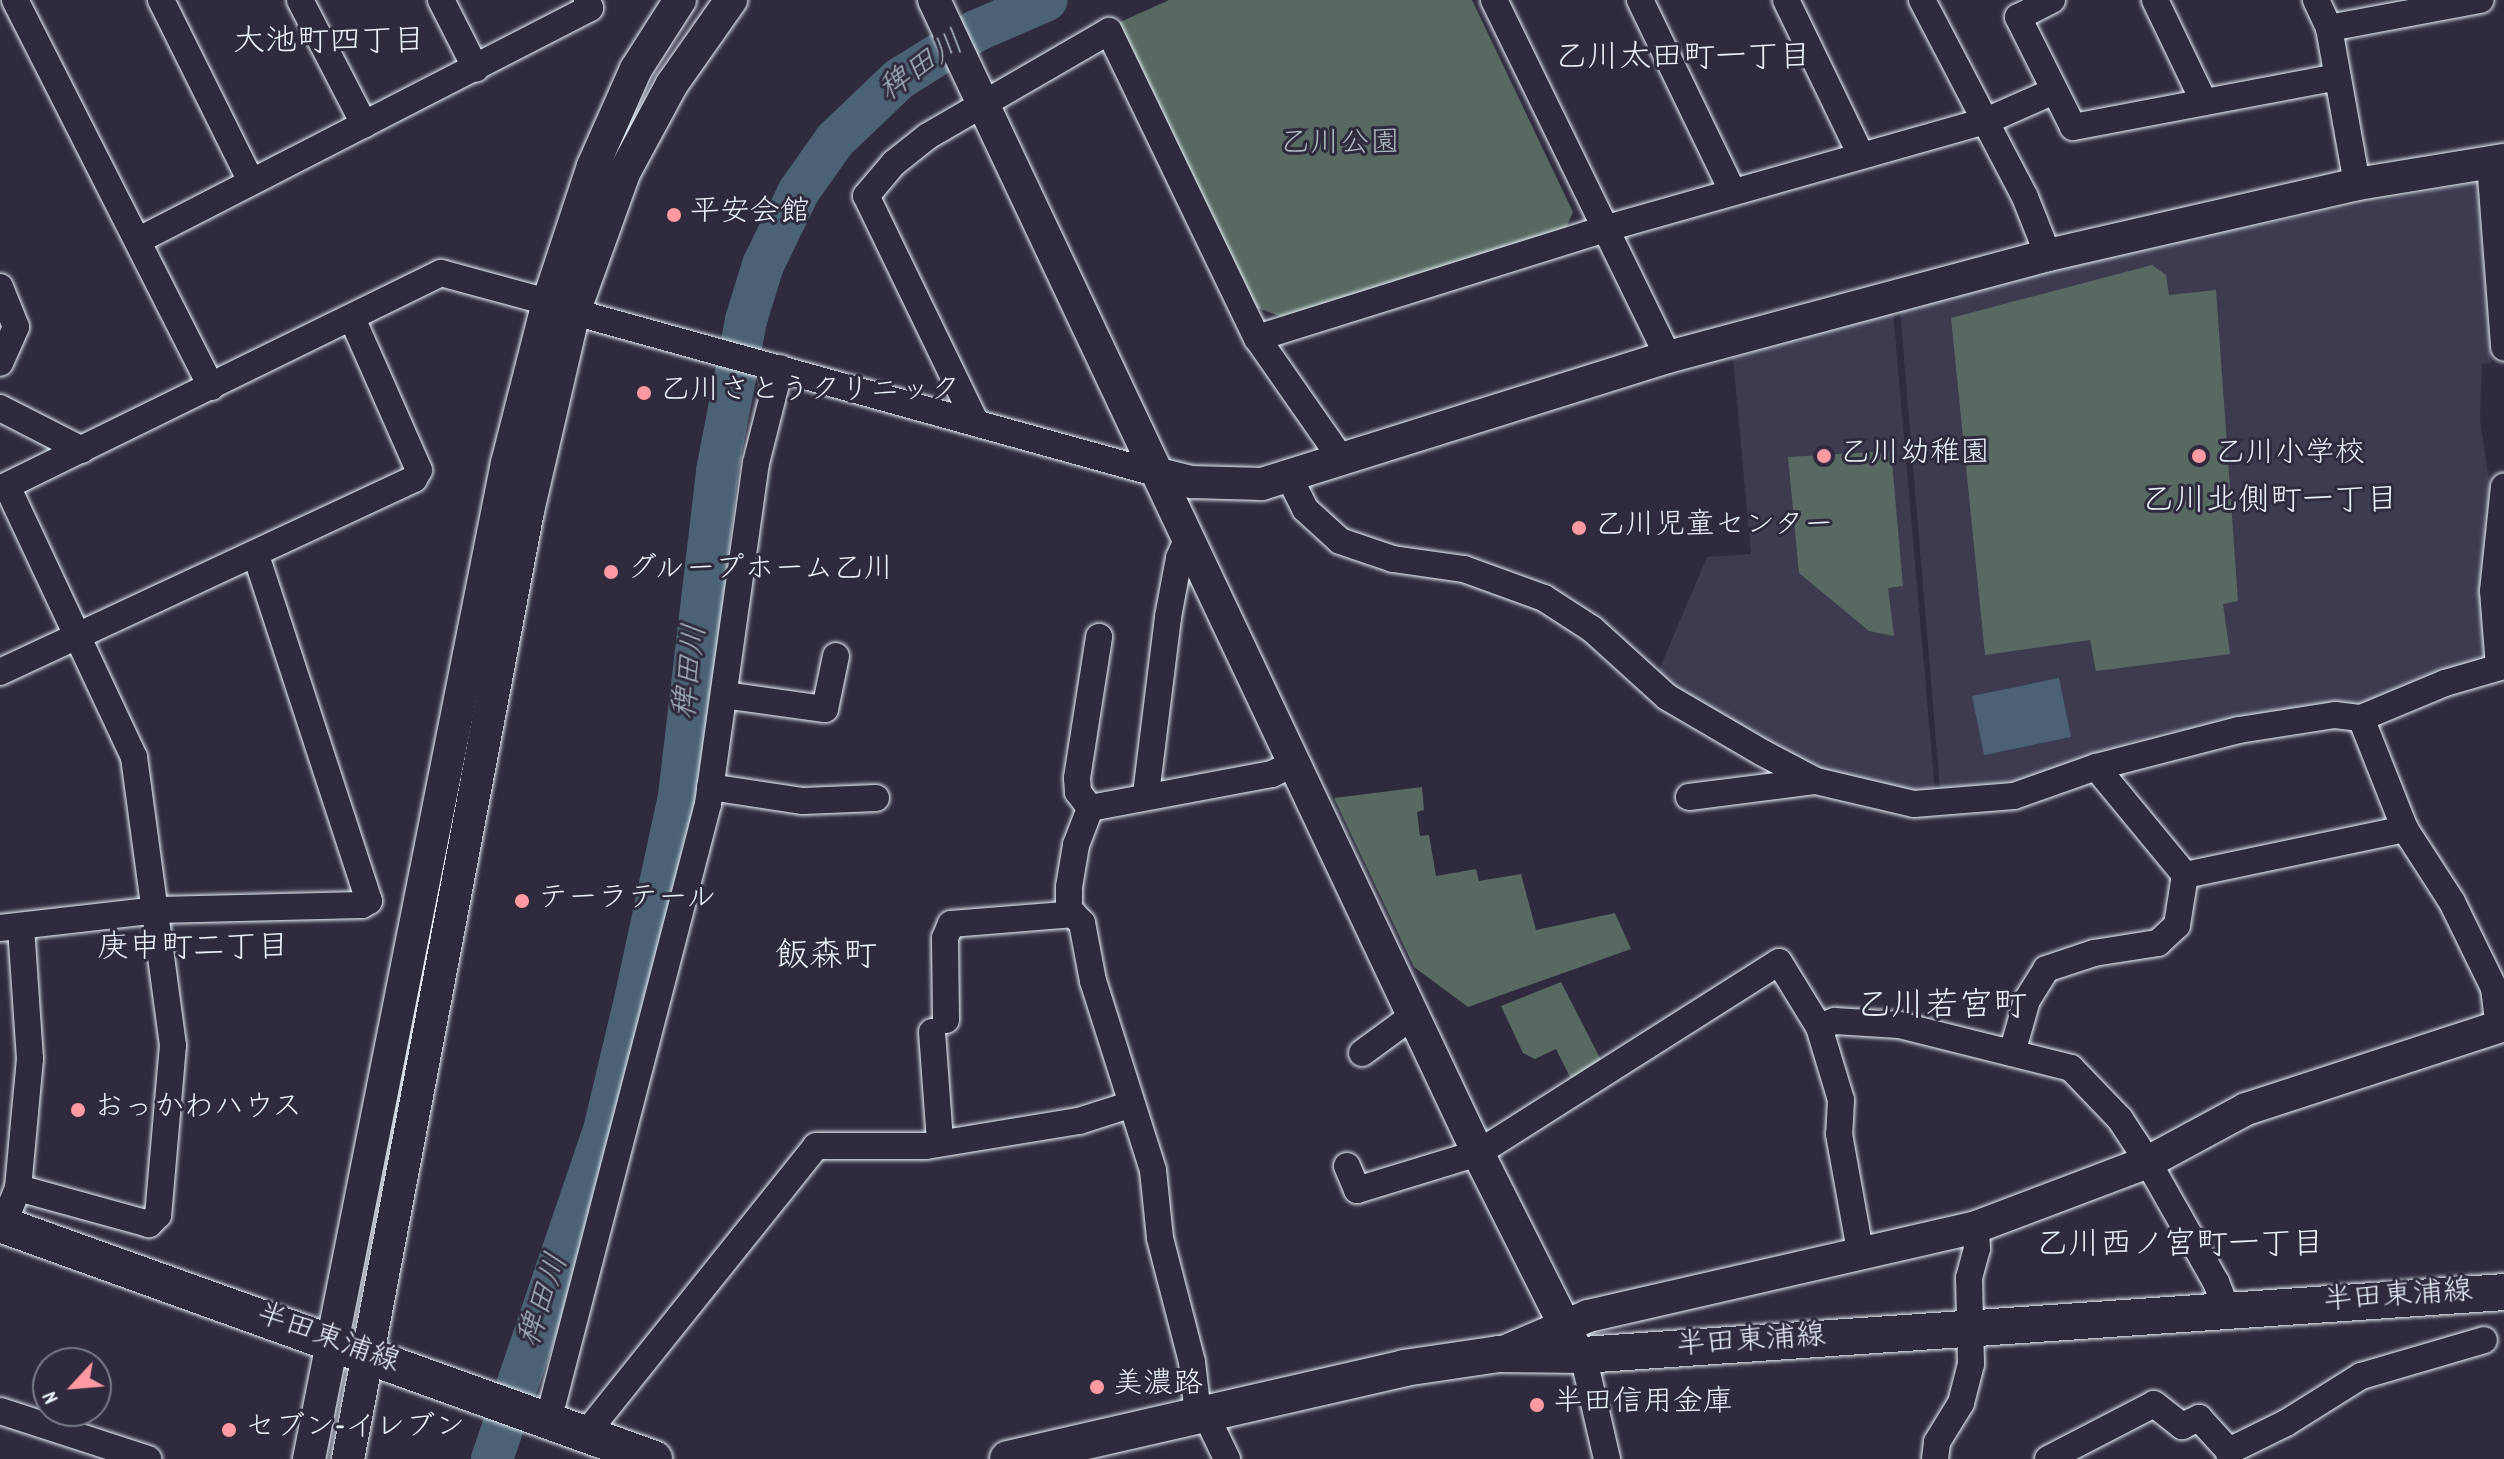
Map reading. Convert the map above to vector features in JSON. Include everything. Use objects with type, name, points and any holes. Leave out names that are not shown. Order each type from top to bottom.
[{"type":"main road","name":"半田東浦線","points":[[1,1224],[480,1396],[550,1412],[584,1436],[654,1459]]},
{"type":"main road","name":"半田東浦線","points":[[1008,1459],[1094,1450],[1202,1414],[1404,1368],[1499,1354],[1583,1355],[2504,1292]]},
{"type":"street","points":[[161,0],[251,181]]},
{"type":"street","points":[[300,0],[364,124]]},
{"type":"street","points":[[441,0],[476,69]]},
{"type":"street","points":[[139,240],[590,8],[587,0]]},
{"type":"street","points":[[348,1459],[370,1357],[525,526],[561,307],[593,166],[636,69],[680,0]]},
{"type":"street","points":[[309,1459],[507,463],[561,307],[624,173],[672,84],[731,0]]},
{"type":"street","points":[[934,0],[1478,1153],[1564,1324],[1583,1355],[1607,1459]]},
{"type":"street","points":[[1494,0],[1668,357]]},
{"type":"street","points":[[1640,0],[1733,192]]},
{"type":"street","points":[[1786,0],[1861,155]]},
{"type":"street","points":[[1922,0],[1986,121],[2048,255]]},
{"type":"street","points":[[2052,0],[2018,17],[2073,127],[2337,77]]},
{"type":"street","points":[[2155,0],[2204,102]]},
{"type":"street","points":[[2316,0],[2329,28],[2357,184]]},
{"type":"street","points":[[2329,28],[2480,0]]},
{"type":"street","points":[[10,4],[139,240],[211,387]]},
{"type":"street","points":[[975,421],[866,196],[894,163],[983,101],[1109,31],[1257,338],[1342,460]]},
{"type":"street","points":[[1257,338],[1604,229],[1986,121],[2054,91]]},
{"type":"street","points":[[18,1188],[149,1224],[158,1215],[173,1045],[158,910],[134,757],[78,635],[4,488],[441,273],[1159,474],[1192,482],[1262,484],[1668,357],[2048,255],[2357,184],[2497,161],[2504,347]]},
{"type":"street","points":[[0,287],[16,327],[0,363]]},
{"type":"street","points":[[0,672],[256,556],[414,479],[419,470],[352,318]]},
{"type":"street","points":[[550,1412],[710,787],[754,477],[775,367]]},
{"type":"street","points":[[0,408],[82,450]]},
{"type":"street","points":[[1289,477],[1314,521],[1340,541],[1393,559],[1464,569],[1544,598],[1592,629],[1667,697],[1816,781],[1914,804],[2014,796],[2096,767],[2239,730],[2335,715],[2361,718],[2445,683],[2502,667],[2493,591],[2504,487]]},
{"type":"street","points":[[1146,794],[1168,617],[1179,558],[1189,536]]},
{"type":"street","points":[[1,1224],[18,1188],[30,1059],[11,927],[158,910],[362,905],[369,901],[256,556]]},
{"type":"street","points":[[1090,808],[1078,792],[1077,778],[1099,637]]},
{"type":"street","points":[[724,695],[825,709],[836,656]]},
{"type":"street","points":[[1499,1354],[1564,1324],[1860,1251],[1976,1227],[2148,1162],[2246,1109],[2502,1026],[2494,988],[2452,902],[2405,829],[2361,718]]},
{"type":"street","points":[[1090,808],[1146,794],[1272,774],[1295,763]]},
{"type":"street","points":[[2012,1053],[2027,1000],[2046,969],[2094,953],[2158,943],[2177,925],[2185,875],[2096,767]]},
{"type":"street","points":[[1689,797],[1816,781]]},
{"type":"street","points":[[710,787],[803,801],[876,798]]},
{"type":"street","points":[[1090,808],[1076,845],[1069,887],[1069,910],[1082,923],[1129,1105],[1153,1170],[1160,1238],[1202,1414],[1227,1459]]},
{"type":"street","points":[[2185,875],[2405,829]]},
{"type":"street","points":[[940,1142],[939,1026],[945,938],[951,924],[1074,914]]},
{"type":"street","points":[[1347,1166],[1357,1190],[1478,1153],[1779,962],[1819,1027],[1841,1100],[1839,1134],[1860,1251]]},
{"type":"street","points":[[1362,1053],[1414,1015]]},
{"type":"street","points":[[1819,1027],[1835,1021],[1899,1025],[2071,1068],[2120,1119],[2148,1162],[2216,1282],[2227,1311]]},
{"type":"street","points":[[584,1436],[816,1146],[940,1142],[1079,1121],[1129,1105]]},
{"type":"street","points":[[1931,1458],[1961,1403],[1972,1330],[1969,1278],[1977,1249],[1976,1227]]},
{"type":"street","points":[[2048,1459],[2154,1404],[2182,1426],[2199,1418],[2230,1455],[2361,1376],[2484,1340]]},
{"type":"street","points":[[0,1411],[148,1459]]},
{"type":"shaded area","name":"乙川小学校","points":[[2477,182],[2491,363],[2482,364],[2480,420],[2491,492],[2490,663],[2361,710],[2157,733],[2027,780],[1940,789],[1900,311],[2144,247]]},
{"type":"shaded area","name":"乙川幼稚園","points":[[1893,311],[1935,791],[1917,793],[1812,766],[1760,743],[1657,675],[1707,557],[1751,554],[1733,358]]},
{"type":"green space","name":"乙川公園","points":[[1169,0],[1472,0],[1573,212],[1566,228],[1282,317],[1255,307],[1118,23]]},
{"type":"green space","points":[[2152,265],[2166,275],[2169,295],[2216,290],[2238,601],[2223,604],[2230,654],[2096,671],[2090,640],[1985,655],[1951,318]]},
{"type":"green space","points":[[1891,451],[1903,586],[1888,588],[1894,636],[1869,631],[1799,573],[1788,457]]},
{"type":"green space","points":[[1422,787],[1424,810],[1417,812],[1420,836],[1429,835],[1436,876],[1476,869],[1479,881],[1521,874],[1536,930],[1615,913],[1631,949],[1468,1007],[1414,967],[1334,798]]},
{"type":"green space","points":[[1561,982],[1601,1060],[1572,1081],[1556,1049],[1535,1059],[1523,1053],[1501,1006]]},
{"type":"water","points":[[2059,678],[2071,737],[1984,755],[1972,696]]},
{"type":"waterway","name":"稗田川","points":[[492,1459],[604,1130],[635,1000],[679,796],[717,471],[746,320],[763,265],[799,191],[835,140],[899,79],[976,31],[1047,0]]},
{"type":"place","name":"平安会館","points":[[674,215]]},
{"type":"place","name":"乙川さとうクリニック","points":[[644,393]]},
{"type":"place","name":"乙川幼稚園","points":[[1824,456]]},
{"type":"place","name":"乙川小学校","points":[[2199,456]]},
{"type":"place","name":"乙川児童センター","points":[[1579,528]]},
{"type":"place","name":"グループホーム乙川","points":[[611,572]]},
{"type":"place","name":"テーラテール","points":[[522,901]]},
{"type":"place","name":"おっかわハウス","points":[[78,1110]]},
{"type":"place","name":"美濃路","points":[[1097,1387]]},
{"type":"place","name":"半田信用金庫","points":[[1537,1405]]},
{"type":"place","name":"セブン-イレブン","points":[[229,1430]]},
{"type":"district","name":"大池町四丁目","points":[[329,44]]},
{"type":"district","name":"乙川太田町一丁目","points":[[1683,60]]},
{"type":"district","name":"乙川北側町一丁目","points":[[2270,503]]},
{"type":"district","name":"庚申町二丁目","points":[[193,950]]},
{"type":"district","name":"飯森町","points":[[826,959]]},
{"type":"district","name":"乙川若宮町","points":[[1942,1009]]},
{"type":"district","name":"乙川西ノ宮町一丁目","points":[[2180,1247]]}]
